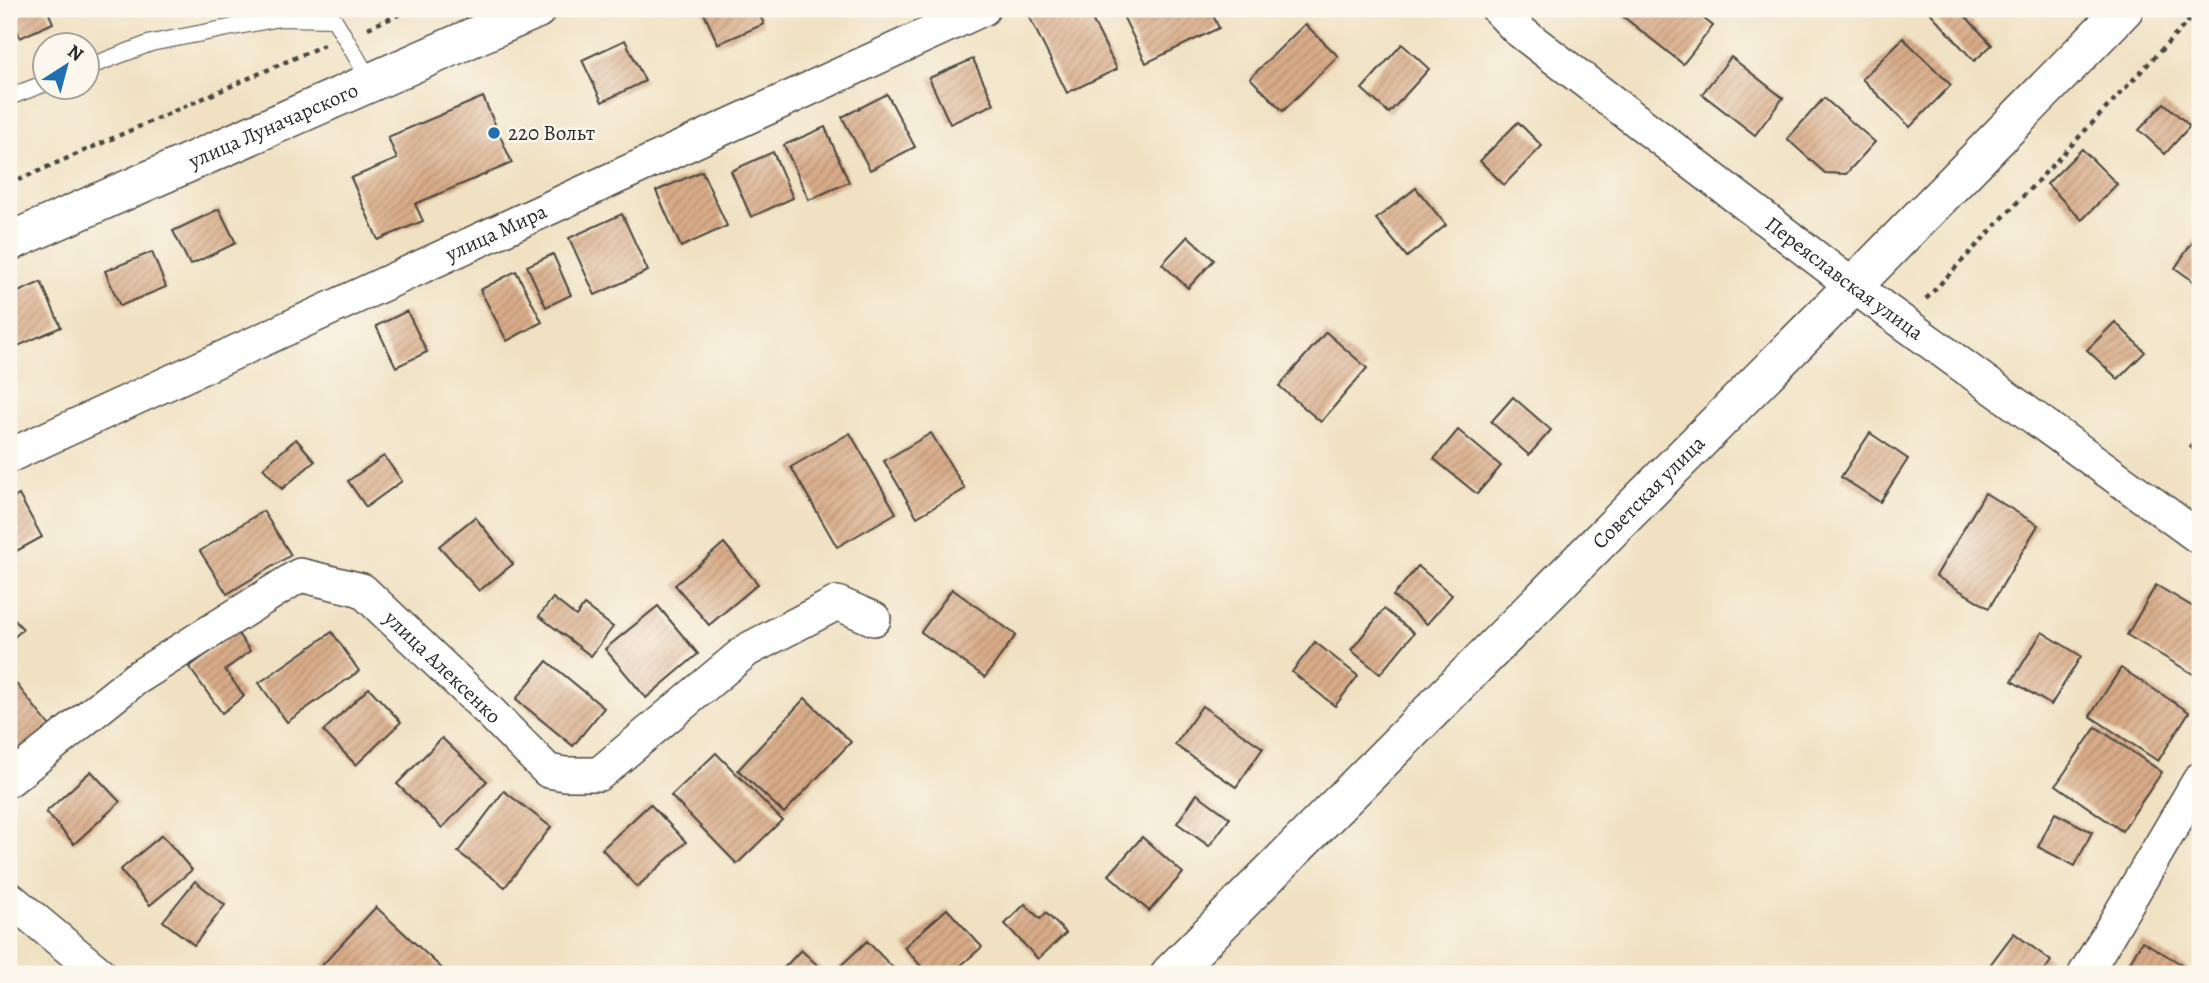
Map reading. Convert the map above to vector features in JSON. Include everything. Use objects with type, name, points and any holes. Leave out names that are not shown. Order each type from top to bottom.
[{"type":"main road","name":"улица Луначарского","points":[[9,242],[537,9]]},
{"type":"main road","name":"Советская улица","points":[[1170,974],[2124,9]]},
{"type":"street","name":"улица Мира","points":[[9,456],[984,9]]},
{"type":"street","name":"Переяславская улица","points":[[1498,9],[1517,29],[1853,286],[2200,538]]},
{"type":"street","name":"улица Алексенко","points":[[9,780],[135,679],[300,575],[362,590],[548,771],[565,774],[599,774],[747,650],[837,603],[874,619]]},
{"type":"street","points":[[2085,974],[2200,779]]},
{"type":"street","points":[[9,898],[100,974]]},
{"type":"lane","points":[[102,62],[151,43],[281,18],[334,19],[371,82]]},
{"type":"lane","points":[[9,97],[32,88]]},
{"type":"path","points":[[9,184],[412,9]]},
{"type":"path","points":[[1905,323],[2200,9]]},
{"type":"building","points":[[9,9],[47,9],[53,23],[20,38]]},
{"type":"building","points":[[702,9],[757,9],[764,24],[718,44]]},
{"type":"building","points":[[1039,9],[1087,9],[1117,69],[1067,93],[1028,14]]},
{"type":"building","points":[[1132,9],[1210,9],[1219,28],[1146,63],[1122,14]]},
{"type":"building","points":[[1624,9],[1692,9],[1713,26],[1683,64],[1620,14]]},
{"type":"building","points":[[1927,9],[1959,9],[1992,45],[1974,61]]},
{"type":"building","points":[[1305,24],[1338,56],[1283,111],[1250,78]]},
{"type":"building","points":[[1903,38],[1951,85],[1910,127],[1862,79]]},
{"type":"building","points":[[625,40],[645,81],[602,102],[582,60]]},
{"type":"building","points":[[1402,44],[1429,69],[1389,113],[1362,89]]},
{"type":"building","points":[[1731,57],[1783,98],[1755,135],[1702,94]]},
{"type":"building","points":[[973,59],[994,104],[950,124],[929,78]]},
{"type":"building","points":[[887,94],[915,147],[870,170],[842,117]]},
{"type":"building","points":[[483,97],[512,163],[415,204],[423,221],[378,240],[351,178],[397,159],[388,137]]},
{"type":"building","points":[[1824,98],[1875,142],[1846,174],[1825,173],[1787,139]]},
{"type":"building","points":[[2164,103],[2190,126],[2165,154],[2139,130]]},
{"type":"building","points":[[1518,122],[1542,146],[1504,185],[1480,161]]},
{"type":"building","points":[[825,127],[849,182],[809,200],[784,145]]},
{"type":"building","points":[[2082,149],[2117,184],[2082,220],[2047,184]]},
{"type":"building","points":[[773,152],[793,198],[751,217],[731,171]]},
{"type":"building","points":[[702,171],[727,226],[681,247],[656,191]]},
{"type":"building","points":[[1416,188],[1446,225],[1407,257],[1376,219]]},
{"type":"building","points":[[219,209],[236,243],[190,265],[173,231]]},
{"type":"building","points":[[622,214],[648,271],[595,295],[569,238]]},
{"type":"building","points":[[2200,231],[2200,286],[2175,268]]},
{"type":"building","points":[[1188,236],[1214,260],[1188,288],[1162,264]]},
{"type":"building","points":[[152,252],[166,287],[120,306],[105,271]]},
{"type":"building","points":[[553,254],[571,295],[546,307],[527,266]]},
{"type":"building","points":[[516,271],[542,322],[507,341],[480,290]]},
{"type":"building","points":[[41,282],[61,327],[18,346],[9,323],[9,296]]},
{"type":"building","points":[[407,311],[427,352],[396,367],[376,326]]},
{"type":"building","points":[[2115,322],[2145,352],[2118,379],[2087,350]]},
{"type":"building","points":[[1326,332],[1367,368],[1321,422],[1279,386]]},
{"type":"building","points":[[1513,397],[1551,430],[1529,455],[1491,422]]},
{"type":"building","points":[[1458,430],[1501,466],[1477,494],[1434,459]]},
{"type":"building","points":[[850,433],[896,513],[837,547],[791,467]]},
{"type":"building","points":[[931,433],[965,489],[917,517],[884,461]]},
{"type":"building","points":[[1870,433],[1908,459],[1880,502],[1841,477]]},
{"type":"building","points":[[2200,435],[2200,456],[2190,447]]},
{"type":"building","points":[[296,439],[315,461],[282,489],[263,468]]},
{"type":"building","points":[[384,456],[402,481],[366,507],[348,481]]},
{"type":"building","points":[[1985,493],[2038,525],[1989,608],[1936,576]]},
{"type":"building","points":[[19,495],[42,537],[9,555],[9,501]]},
{"type":"building","points":[[263,511],[291,555],[227,594],[200,551]]},
{"type":"building","points":[[475,517],[513,564],[479,591],[439,546]]},
{"type":"building","points":[[724,543],[758,584],[709,625],[675,585]]},
{"type":"building","points":[[1418,566],[1452,595],[1427,624],[1393,596]]},
{"type":"building","points":[[2156,585],[2200,611],[2200,678],[2127,635]]},
{"type":"building","points":[[952,589],[1016,635],[985,677],[921,632]]},
{"type":"building","points":[[553,598],[576,616],[584,605],[613,627],[591,656],[539,616]]},
{"type":"building","points":[[658,606],[698,654],[646,698],[605,649]]},
{"type":"building","points":[[1384,609],[1414,633],[1380,674],[1351,650]]},
{"type":"building","points":[[9,614],[23,629],[9,642]]},
{"type":"building","points":[[237,632],[250,651],[225,670],[244,696],[222,713],[189,667]]},
{"type":"building","points":[[332,632],[359,671],[287,722],[259,683]]},
{"type":"building","points":[[2042,632],[2081,656],[2051,705],[2012,681]]},
{"type":"building","points":[[1315,642],[1358,676],[1335,706],[1292,672]]},
{"type":"building","points":[[547,661],[604,708],[573,746],[516,699]]},
{"type":"building","points":[[2121,668],[2189,712],[2158,761],[2090,716]]},
{"type":"building","points":[[14,681],[53,730],[9,766],[9,685]]},
{"type":"building","points":[[369,688],[401,722],[356,765],[323,731]]},
{"type":"building","points":[[805,698],[851,742],[784,813],[738,770]]},
{"type":"building","points":[[1202,706],[1263,748],[1236,787],[1175,745]]},
{"type":"building","points":[[2096,727],[2162,772],[2122,831],[2056,785]]},
{"type":"building","points":[[442,738],[487,781],[442,828],[397,784]]},
{"type":"building","points":[[716,753],[782,820],[737,864],[671,796]]},
{"type":"building","points":[[91,771],[120,802],[74,844],[46,812]]},
{"type":"building","points":[[504,791],[551,827],[505,887],[458,852]]},
{"type":"building","points":[[1197,794],[1230,818],[1209,846],[1177,823]]},
{"type":"building","points":[[650,804],[686,842],[637,887],[602,849]]},
{"type":"building","points":[[2055,813],[2092,832],[2075,866],[2038,847]]},
{"type":"building","points":[[162,835],[192,870],[150,905],[120,870]]},
{"type":"building","points":[[1142,837],[1183,873],[1149,911],[1109,875]]},
{"type":"building","points":[[195,881],[225,905],[194,945],[163,921]]},
{"type":"building","points":[[1025,904],[1040,919],[1046,913],[1066,933],[1038,959],[1005,924]]},
{"type":"building","points":[[376,907],[448,974],[314,974]]},
{"type":"building","points":[[947,909],[982,947],[951,974],[928,974],[904,947]]},
{"type":"building","points":[[2014,933],[2051,961],[2042,974],[1985,974],[1984,973]]},
{"type":"building","points":[[867,941],[899,974],[832,974]]},
{"type":"building","points":[[2142,941],[2188,968],[2184,974],[2123,974]]},
{"type":"building","points":[[801,950],[827,974],[778,974]]},
{"type":"place","name":"220 Вольт","points":[[494,133]]}]
